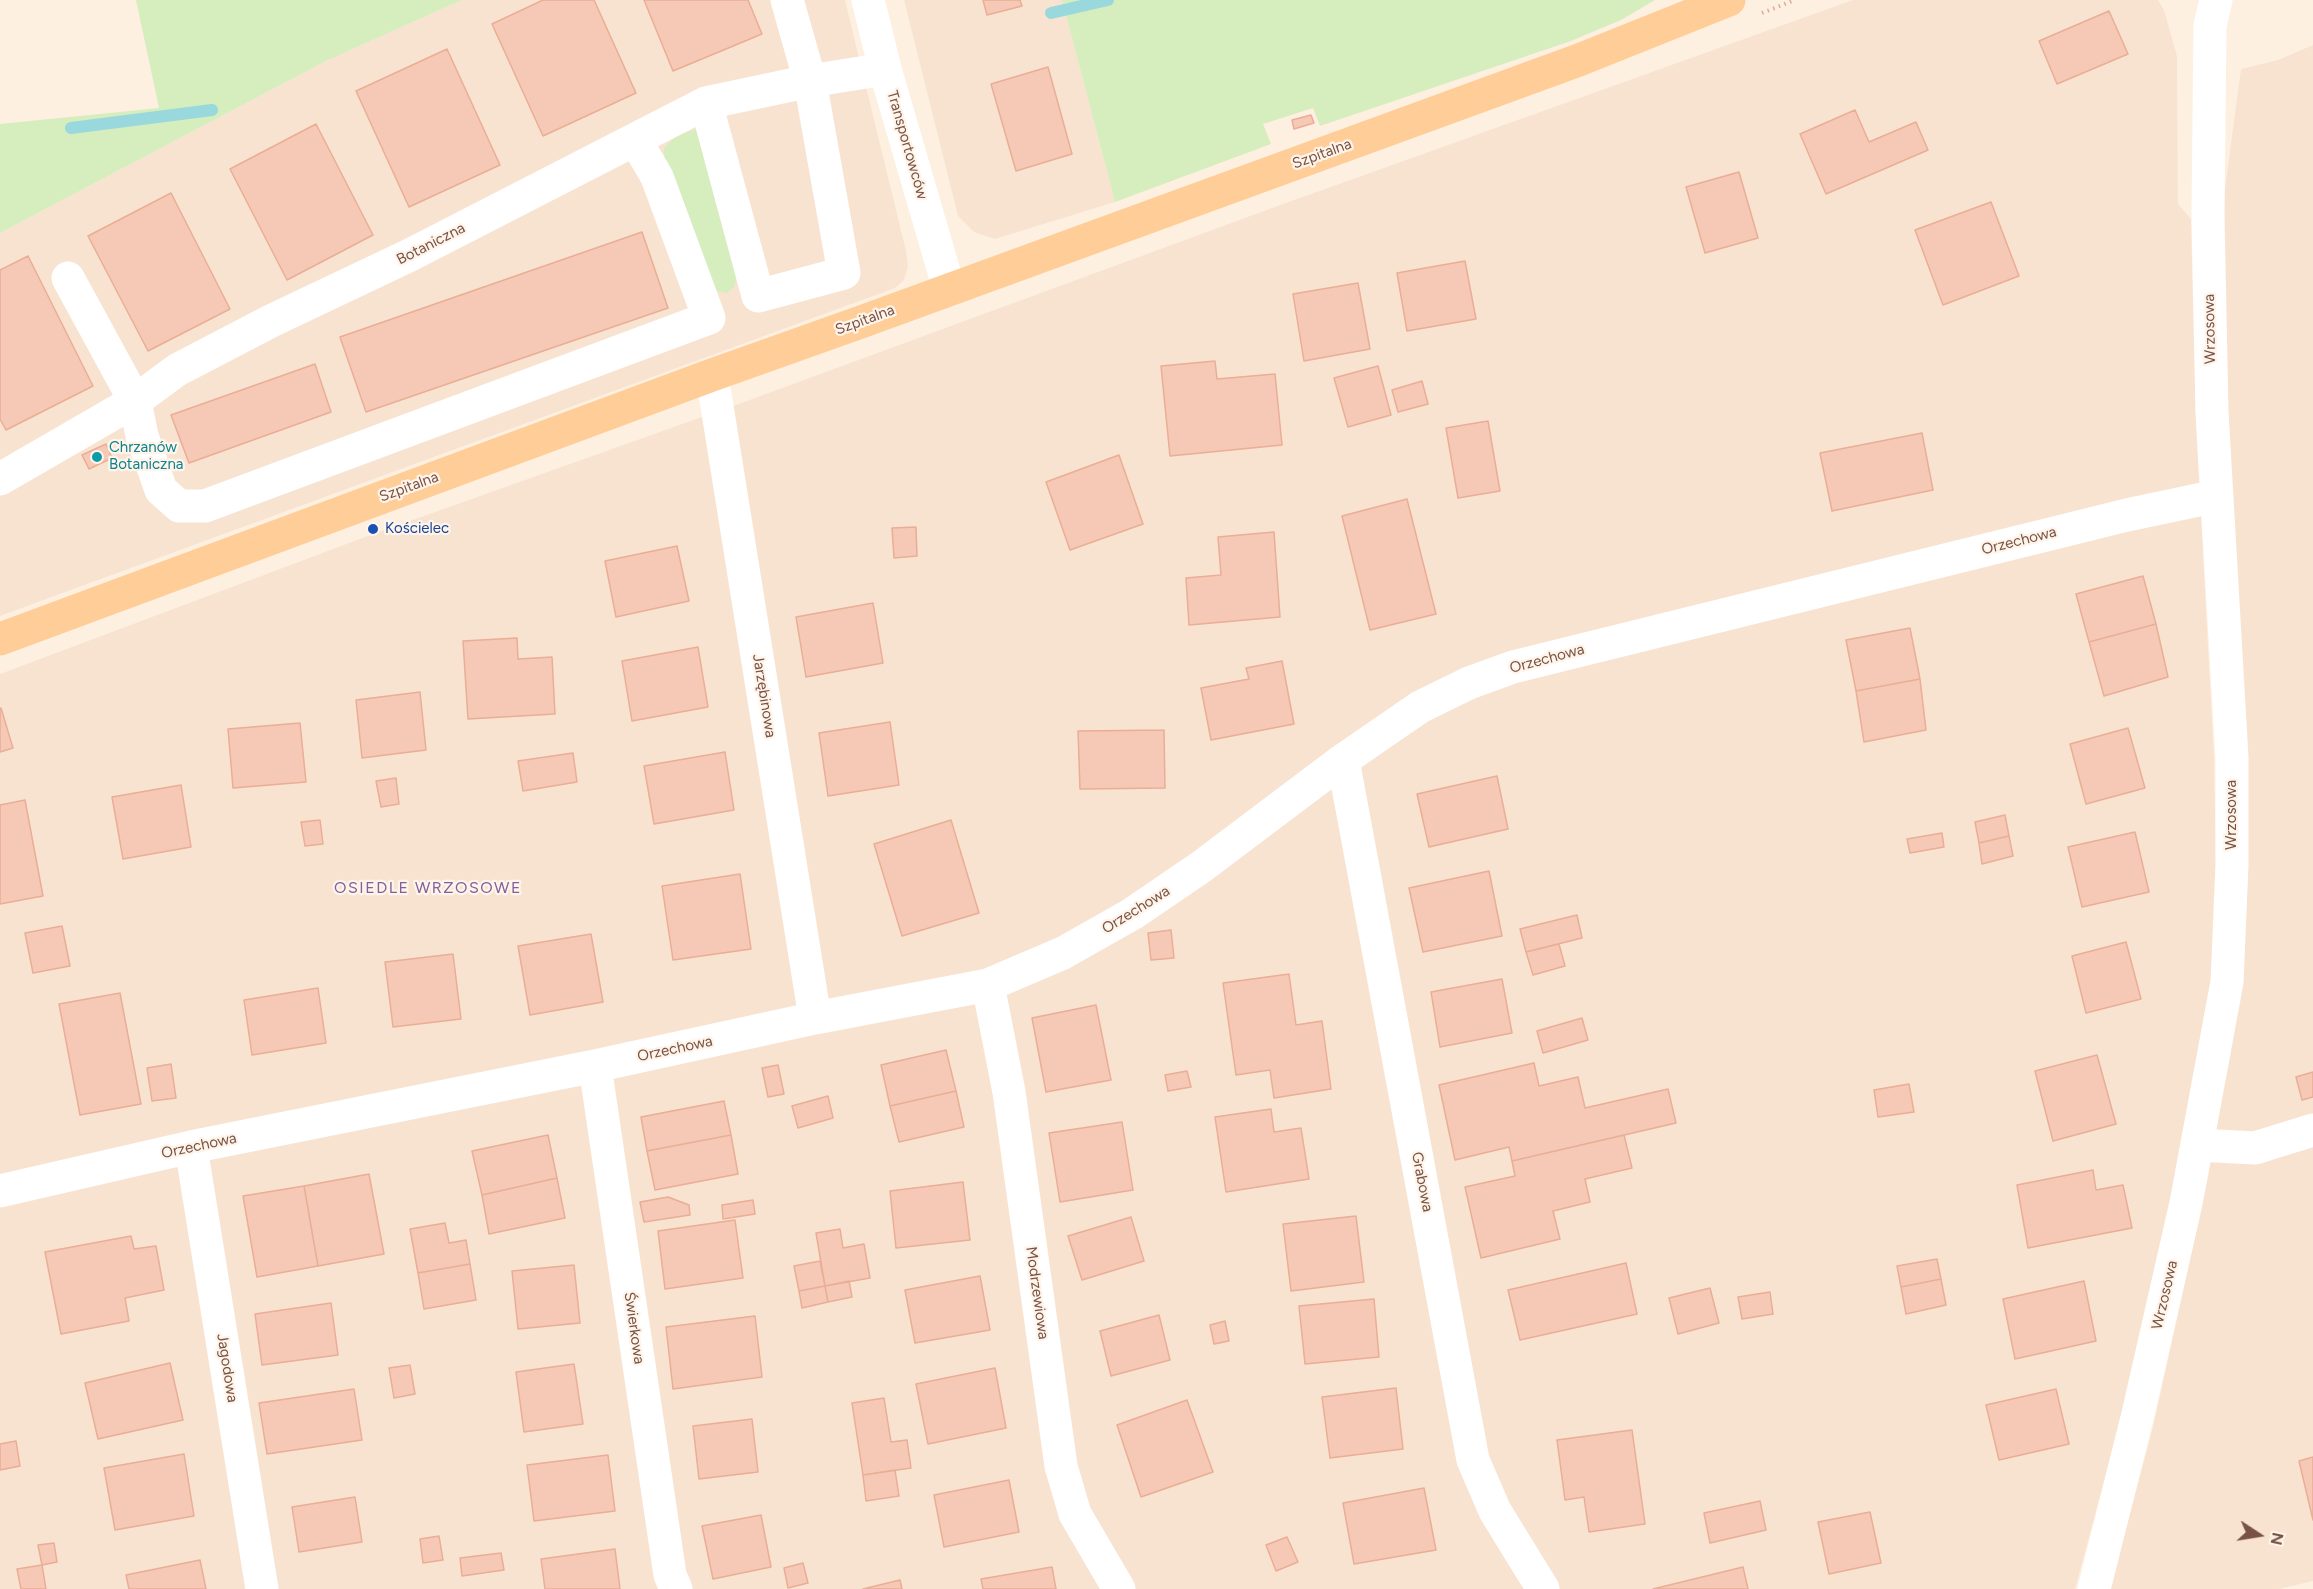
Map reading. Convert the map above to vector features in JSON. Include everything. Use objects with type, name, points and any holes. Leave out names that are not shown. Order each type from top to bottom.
[{"type":"main road","name":"Szpitalna","points":[[0,639],[712,375],[1579,60],[1729,0]]},
{"type":"street","points":[[706,103],[758,296],[844,273],[810,81],[787,0]]},
{"type":"street","name":"Transportowców","points":[[868,0],[885,69],[949,289]]},
{"type":"street","name":"Wrzosowa","points":[[2094,1589],[2138,1414],[2198,1145],[2227,982],[2232,864],[2232,758],[2212,412],[2208,228],[2209,9]]},
{"type":"street","name":"Botaniczna","points":[[0,479],[135,401],[177,370],[270,321],[410,255],[636,141],[706,103],[810,81],[885,69]]},
{"type":"street","points":[[68,278],[135,401],[142,436],[161,490],[179,506],[205,507],[709,318],[657,177],[636,141]]},
{"type":"street","name":"Jarzębinowa","points":[[712,375],[815,1018]]},
{"type":"street","name":"Orzechowa","points":[[0,1191],[191,1147],[595,1066],[815,1018],[988,985],[1063,953],[1132,914],[1201,867],[1343,760],[1420,707],[1469,683],[1513,667],[2127,514],[2217,496]]},
{"type":"street","name":"Grabowa","points":[[1343,760],[1473,1460],[1495,1511],[1543,1589]]},
{"type":"street","name":"Modrzewiowa","points":[[988,985],[1009,1092],[1061,1466],[1075,1514],[1119,1589]]},
{"type":"street","name":"Świerkowa","points":[[595,1066],[670,1575],[676,1589]]},
{"type":"street","points":[[2198,1145],[2255,1148],[2313,1130]]},
{"type":"street","name":"Jagodowa","points":[[191,1147],[262,1589]]},
{"type":"shaded area","points":[[462,0],[845,0],[906,251],[908,267],[904,280],[895,288],[0,616],[0,233],[326,61]]},
{"type":"shaded area","points":[[904,0],[1062,0],[1115,202],[995,239],[974,232],[958,216]]},
{"type":"shaded area","points":[[1853,0],[2158,0],[2164,10],[2177,56],[2178,204],[2191,219],[2196,424],[2214,758],[2216,867],[2212,984],[2186,1141],[2126,1401],[2075,1589],[0,1589],[0,674],[365,537]]},
{"type":"shaded area","points":[[2313,45],[2313,1581],[2279,1589],[2110,1589],[2153,1427],[2207,1182],[2243,979],[2248,870],[2246,767],[2233,550],[2221,218],[2241,69],[2278,60]]},
{"type":"green space","points":[[136,0],[462,0],[326,61],[0,233],[0,124],[159,108]]},
{"type":"green space","points":[[1062,0],[1655,0],[1621,20],[1571,41],[1320,126],[1313,108],[1263,124],[1271,144],[1115,202]]},
{"type":"green space","points":[[700,128],[736,277],[735,286],[727,293],[715,291],[665,170],[664,148],[676,136]]},
{"type":"building","points":[[543,0],[594,0],[636,93],[543,136],[492,24]]},
{"type":"building","points":[[644,0],[748,0],[762,34],[673,71]]},
{"type":"building","points":[[983,0],[1020,0],[1022,6],[987,15]]},
{"type":"building","points":[[2109,11],[2128,54],[2057,84],[2039,41]]},
{"type":"building","points":[[447,49],[500,165],[409,207],[356,91]]},
{"type":"building","points":[[1048,67],[1072,154],[1016,171],[991,84]]},
{"type":"building","points":[[1855,110],[1869,142],[1916,122],[1928,150],[1826,194],[1800,134]]},
{"type":"building","points":[[1311,115],[1314,123],[1294,129],[1292,120]]},
{"type":"building","points":[[316,124],[373,235],[287,280],[230,169]]},
{"type":"building","points":[[1739,172],[1758,238],[1705,253],[1686,187]]},
{"type":"building","points":[[171,193],[230,309],[148,351],[88,236]]},
{"type":"building","points":[[1991,202],[2019,276],[1943,305],[1915,230]]},
{"type":"building","points":[[642,232],[668,308],[366,412],[340,337]]},
{"type":"building","points":[[28,256],[93,386],[6,430],[0,419],[0,270]]},
{"type":"building","points":[[1465,261],[1476,319],[1407,331],[1397,273]]},
{"type":"building","points":[[1358,283],[1370,349],[1304,361],[1293,294]]},
{"type":"building","points":[[1215,361],[1217,379],[1275,374],[1282,445],[1170,456],[1161,366]]},
{"type":"building","points":[[315,364],[331,412],[189,463],[171,415]]},
{"type":"building","points":[[1378,366],[1391,415],[1348,427],[1334,378]]},
{"type":"building","points":[[1422,381],[1428,404],[1398,412],[1392,390]]},
{"type":"building","points":[[1488,421],[1500,491],[1458,498],[1446,428]]},
{"type":"building","points":[[1922,433],[1933,490],[1832,511],[1820,453]]},
{"type":"building","name":"Chrzanów Botaniczna","points":[[106,444],[112,458],[89,469],[82,455]]},
{"type":"building","points":[[1119,455],[1143,524],[1070,550],[1046,482]]},
{"type":"building","points":[[1407,499],[1436,614],[1370,630],[1342,516]]},
{"type":"building","points":[[916,527],[917,556],[894,558],[892,528]]},
{"type":"building","points":[[1274,532],[1280,617],[1189,625],[1186,578],[1221,575],[1218,537]]},
{"type":"building","points":[[677,546],[689,601],[616,617],[605,561]]},
{"type":"building","points":[[2143,576],[2156,624],[2089,642],[2076,594]]},
{"type":"building","points":[[873,603],[883,663],[806,677],[796,617]]},
{"type":"building","points":[[2156,624],[2168,677],[2104,696],[2089,642]]},
{"type":"building","points":[[1910,628],[1920,679],[1856,691],[1846,640]]},
{"type":"building","points":[[517,638],[518,659],[552,657],[555,714],[468,719],[463,641]]},
{"type":"building","points":[[698,647],[708,707],[632,721],[622,661]]},
{"type":"building","points":[[1282,661],[1294,724],[1211,740],[1201,688],[1249,679],[1246,668]]},
{"type":"building","points":[[1920,679],[1926,730],[1864,742],[1856,691]]},
{"type":"building","points":[[420,692],[426,750],[362,758],[356,700]]},
{"type":"building","points":[[0,709],[13,748],[0,752]]},
{"type":"building","points":[[890,722],[899,785],[828,796],[819,733]]},
{"type":"building","points":[[300,723],[306,782],[233,788],[228,729]]},
{"type":"building","points":[[2128,728],[2145,788],[2086,804],[2070,744]]},
{"type":"building","points":[[1164,730],[1165,788],[1080,789],[1078,731]]},
{"type":"building","points":[[725,752],[734,810],[654,824],[644,766]]},
{"type":"building","points":[[573,753],[577,782],[523,791],[518,761]]},
{"type":"building","points":[[1497,776],[1508,829],[1429,847],[1417,794]]},
{"type":"building","points":[[396,778],[399,804],[381,807],[376,781]]},
{"type":"building","points":[[181,785],[191,847],[123,859],[112,797]]},
{"type":"building","points":[[25,800],[43,896],[0,904],[0,805]]},
{"type":"building","points":[[2005,815],[2009,836],[1979,843],[1975,822]]},
{"type":"building","points":[[320,820],[323,844],[305,846],[301,822]]},
{"type":"building","points":[[951,820],[979,913],[902,936],[874,844]]},
{"type":"building","points":[[2135,832],[2149,892],[2082,907],[2068,847]]},
{"type":"building","points":[[1942,833],[1944,847],[1910,853],[1907,839]]},
{"type":"building","points":[[2009,836],[2013,856],[1982,864],[1979,843]]},
{"type":"building","points":[[1489,871],[1502,936],[1423,952],[1409,888]]},
{"type":"building","points":[[740,874],[751,949],[673,960],[662,886]]},
{"type":"building","points":[[1577,915],[1582,938],[1526,952],[1520,929]]},
{"type":"building","points":[[62,926],[70,966],[33,973],[25,933]]},
{"type":"building","points":[[1171,930],[1174,958],[1151,960],[1148,933]]},
{"type":"building","points":[[591,934],[603,1002],[530,1015],[518,946]]},
{"type":"building","points":[[2126,942],[2141,999],[2086,1013],[2072,956]]},
{"type":"building","points":[[1559,944],[1565,966],[1533,975],[1526,952]]},
{"type":"building","points":[[453,954],[461,1019],[393,1027],[385,962]]},
{"type":"building","points":[[1289,974],[1296,1025],[1322,1021],[1331,1089],[1274,1098],[1270,1070],[1236,1075],[1223,983]]},
{"type":"building","points":[[1502,979],[1512,1033],[1440,1047],[1431,992]]},
{"type":"building","points":[[318,988],[326,1043],[252,1055],[244,1000]]},
{"type":"building","points":[[120,993],[141,1104],[80,1115],[59,1004]]},
{"type":"building","points":[[1096,1005],[1111,1080],[1046,1092],[1032,1018]]},
{"type":"building","points":[[1582,1018],[1588,1040],[1543,1053],[1537,1031]]},
{"type":"building","points":[[946,1050],[956,1091],[890,1106],[881,1065]]},
{"type":"building","points":[[2097,1055],[2116,1124],[2053,1141],[2035,1071]]},
{"type":"building","points":[[1534,1063],[1539,1086],[1578,1077],[1585,1108],[1668,1089],[1676,1123],[1512,1161],[1509,1147],[1455,1160],[1439,1085]]},
{"type":"building","points":[[171,1064],[176,1098],[152,1101],[147,1068]]},
{"type":"building","points":[[778,1065],[784,1094],[768,1097],[762,1068]]},
{"type":"building","points":[[1187,1071],[1191,1087],[1168,1091],[1165,1075]]},
{"type":"building","points":[[2313,1072],[2313,1097],[2302,1100],[2296,1077]]},
{"type":"building","points":[[1909,1084],[1914,1112],[1878,1117],[1874,1090]]},
{"type":"building","points":[[956,1091],[964,1127],[899,1142],[890,1106]]},
{"type":"building","points":[[828,1096],[833,1118],[798,1128],[792,1106]]},
{"type":"building","points":[[724,1101],[731,1135],[647,1151],[641,1117]]},
{"type":"building","points":[[1271,1109],[1274,1132],[1301,1128],[1309,1179],[1226,1192],[1215,1117]]},
{"type":"building","points":[[1122,1122],[1133,1190],[1060,1202],[1049,1133]]},
{"type":"building","points":[[548,1135],[557,1178],[482,1195],[472,1151]]},
{"type":"building","points":[[731,1135],[738,1174],[655,1190],[647,1151]]},
{"type":"building","points":[[1624,1135],[1632,1168],[1585,1179],[1590,1202],[1553,1211],[1560,1239],[1481,1258],[1465,1187],[1515,1176],[1512,1161]]},
{"type":"building","points":[[2093,1170],[2096,1190],[2123,1185],[2132,1228],[2028,1248],[2017,1185]]},
{"type":"building","points":[[369,1174],[384,1254],[318,1266],[304,1186]]},
{"type":"building","points":[[557,1178],[565,1218],[489,1234],[482,1195]]},
{"type":"building","points":[[963,1182],[970,1240],[896,1248],[890,1191]]},
{"type":"building","points":[[304,1186],[318,1266],[257,1277],[243,1196]]},
{"type":"building","points":[[668,1197],[689,1205],[690,1215],[644,1222],[640,1202]]},
{"type":"building","points":[[753,1200],[755,1214],[723,1219],[722,1205]]},
{"type":"building","points":[[1356,1216],[1364,1282],[1291,1291],[1283,1224]]},
{"type":"building","points":[[1131,1217],[1144,1261],[1082,1280],[1068,1236]]},
{"type":"building","points":[[735,1220],[743,1278],[665,1289],[658,1231]]},
{"type":"building","points":[[445,1223],[449,1243],[466,1240],[470,1264],[418,1273],[410,1229]]},
{"type":"building","points":[[840,1229],[843,1248],[864,1244],[870,1278],[825,1286],[816,1233]]},
{"type":"building","points":[[131,1236],[134,1249],[156,1246],[164,1290],[125,1298],[129,1321],[61,1334],[45,1252]]},
{"type":"building","points":[[1937,1259],[1941,1279],[1901,1287],[1897,1266]]},
{"type":"building","points":[[820,1261],[825,1286],[799,1291],[794,1266]]},
{"type":"building","points":[[1626,1263],[1637,1314],[1520,1340],[1508,1290]]},
{"type":"building","points":[[470,1264],[476,1300],[424,1309],[418,1273]]},
{"type":"building","points":[[574,1265],[580,1323],[518,1329],[512,1271]]},
{"type":"building","points":[[980,1276],[990,1330],[915,1343],[905,1290]]},
{"type":"building","points":[[1941,1279],[1946,1305],[1906,1314],[1901,1287]]},
{"type":"building","points":[[849,1281],[852,1297],[828,1302],[825,1286]]},
{"type":"building","points":[[2084,1281],[2096,1341],[2015,1359],[2003,1299]]},
{"type":"building","points":[[825,1286],[828,1302],[802,1308],[799,1291]]},
{"type":"building","points":[[1710,1288],[1719,1323],[1678,1334],[1669,1298]]},
{"type":"building","points":[[1770,1292],[1773,1314],[1742,1319],[1738,1297]]},
{"type":"building","points":[[1374,1299],[1379,1357],[1305,1364],[1299,1306]]},
{"type":"building","points":[[331,1303],[338,1355],[262,1365],[255,1314]]},
{"type":"building","points":[[1159,1315],[1170,1360],[1111,1376],[1100,1331]]},
{"type":"building","points":[[755,1316],[762,1377],[673,1389],[666,1327]]},
{"type":"building","points":[[1225,1321],[1229,1341],[1214,1344],[1210,1325]]},
{"type":"building","points":[[170,1363],[183,1420],[98,1439],[85,1383]]},
{"type":"building","points":[[574,1364],[583,1424],[524,1432],[516,1372]]},
{"type":"building","points":[[410,1365],[415,1394],[394,1398],[389,1368]]},
{"type":"building","points":[[995,1368],[1006,1428],[928,1444],[916,1384]]},
{"type":"building","points":[[1396,1388],[1403,1449],[1330,1458],[1322,1397]]},
{"type":"building","points":[[354,1389],[362,1440],[267,1454],[259,1403]]},
{"type":"building","points":[[2056,1389],[2069,1444],[1999,1460],[1986,1405]]},
{"type":"building","points":[[884,1398],[891,1442],[907,1440],[911,1468],[863,1475],[852,1403]]},
{"type":"building","points":[[1187,1400],[1213,1472],[1141,1497],[1117,1425]]},
{"type":"building","points":[[752,1419],[758,1472],[699,1479],[693,1426]]},
{"type":"building","points":[[1632,1430],[1645,1524],[1589,1532],[1584,1497],[1565,1500],[1557,1440]]},
{"type":"building","points":[[16,1441],[20,1466],[0,1470],[0,1444]]},
{"type":"building","points":[[184,1454],[194,1516],[115,1530],[104,1468]]},
{"type":"building","points":[[608,1455],[615,1511],[534,1521],[527,1465]]},
{"type":"building","points":[[2313,1457],[2313,1520],[2299,1461]]},
{"type":"building","points":[[895,1470],[899,1496],[866,1501],[863,1475]]},
{"type":"building","points":[[1009,1480],[1019,1532],[944,1547],[934,1495]]},
{"type":"building","points":[[1424,1488],[1436,1550],[1354,1564],[1343,1503]]},
{"type":"building","points":[[355,1497],[362,1542],[299,1552],[292,1507]]},
{"type":"building","points":[[1760,1501],[1766,1530],[1710,1543],[1704,1513]]},
{"type":"building","points":[[1870,1512],[1881,1563],[1829,1574],[1818,1522]]},
{"type":"building","points":[[761,1515],[771,1567],[713,1579],[702,1526]]},
{"type":"building","points":[[439,1536],[443,1560],[423,1563],[420,1539]]},
{"type":"building","points":[[1287,1537],[1298,1562],[1276,1571],[1266,1545]]},
{"type":"building","points":[[54,1543],[57,1562],[42,1565],[38,1545]]},
{"type":"building","points":[[615,1549],[620,1589],[545,1589],[541,1559]]},
{"type":"building","points":[[501,1553],[504,1570],[462,1576],[460,1558]]},
{"type":"building","points":[[200,1560],[206,1589],[129,1589],[126,1575]]},
{"type":"building","points":[[803,1563],[808,1583],[788,1588],[784,1568]]},
{"type":"building","points":[[42,1565],[46,1589],[21,1589],[17,1569]]},
{"type":"building","points":[[1052,1567],[1056,1589],[983,1589],[981,1579]]},
{"type":"building","points":[[1743,1567],[1748,1589],[1653,1589]]},
{"type":"building","points":[[900,1580],[902,1589],[863,1589]]},
{"type":"waterway","points":[[1051,13],[1108,0]]},
{"type":"waterway","points":[[71,128],[212,110]]},
{"type":"place","name":"Chrzanów Botaniczna","points":[[97,457]]},
{"type":"place","name":"Kościelec","points":[[373,529]]},
{"type":"district","name":"OSIEDLE WRZOSOWE","points":[[428,888]]}]
